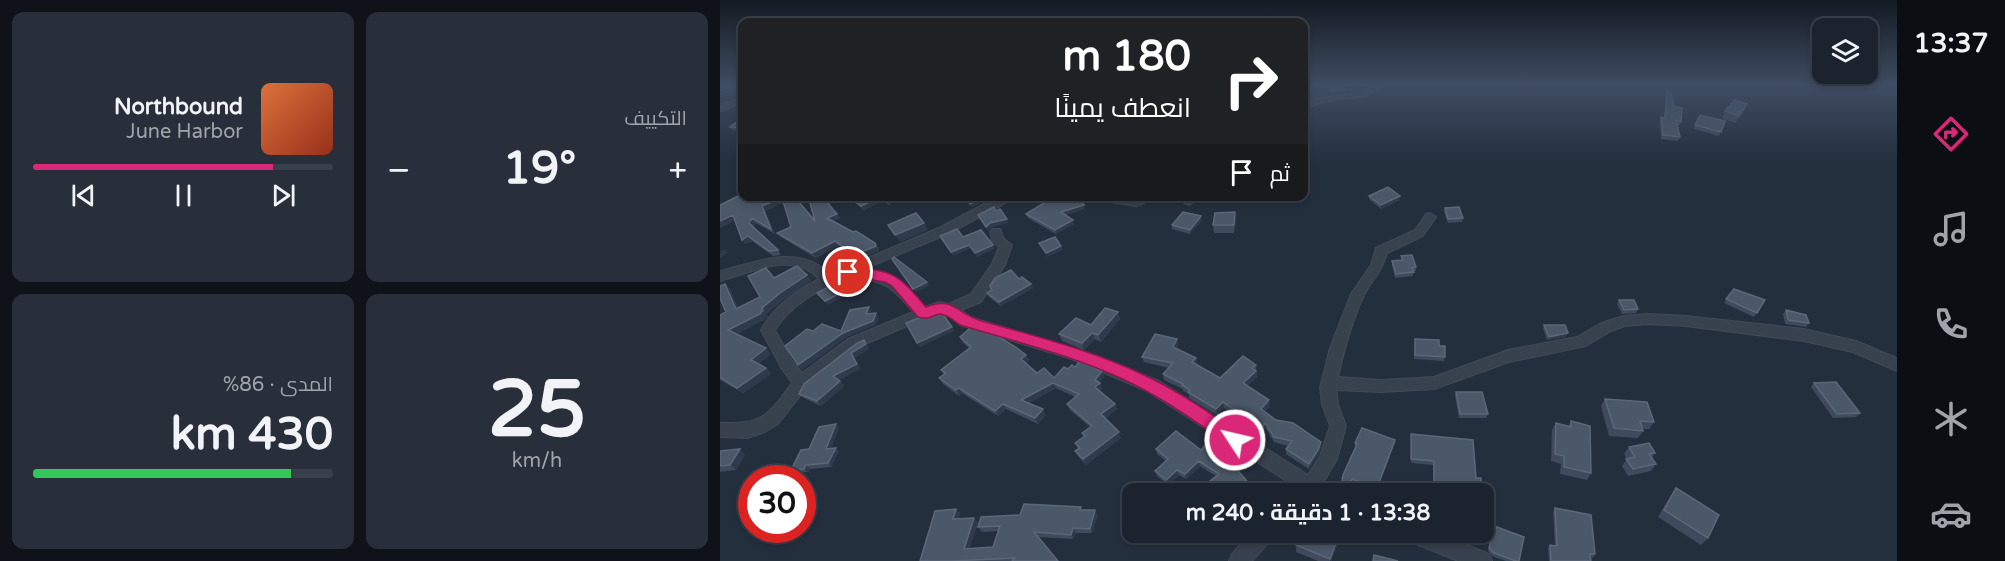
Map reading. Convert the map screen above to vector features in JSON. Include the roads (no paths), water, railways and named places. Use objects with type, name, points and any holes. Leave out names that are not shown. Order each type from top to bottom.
[{"type":"street","points":[[801,383],[787,365],[768,330],[771,320],[827,279],[939,233],[1000,201]]},
{"type":"street","points":[[1318,483],[1338,426],[1330,404],[1329,383],[1337,348],[1358,294],[1377,266],[1381,251],[1389,245],[1419,233],[1430,217]]},
{"type":"street","points":[[950,309],[976,298],[998,265],[1005,245],[998,241],[996,232]]},
{"type":"street","points":[[720,276],[750,265],[788,262],[804,263],[819,269],[827,279]]},
{"type":"street","points":[[720,284],[750,265]]},
{"type":"street","points":[[848,272],[877,274],[889,278],[897,283],[923,314]]},
{"type":"street","points":[[720,430],[747,431],[759,427],[772,419],[801,383],[853,343],[939,307],[950,309],[965,321],[1074,354],[1153,386],[1303,483]]},
{"type":"street","points":[[1329,383],[1381,386],[1434,383],[1508,356],[1581,342],[1606,327],[1624,321],[1648,319],[1804,334],[1856,347],[1897,365]]},
{"type":"street","points":[[1239,561],[1255,543]]},
{"type":"street","points":[[1438,543],[1482,561]]}]
